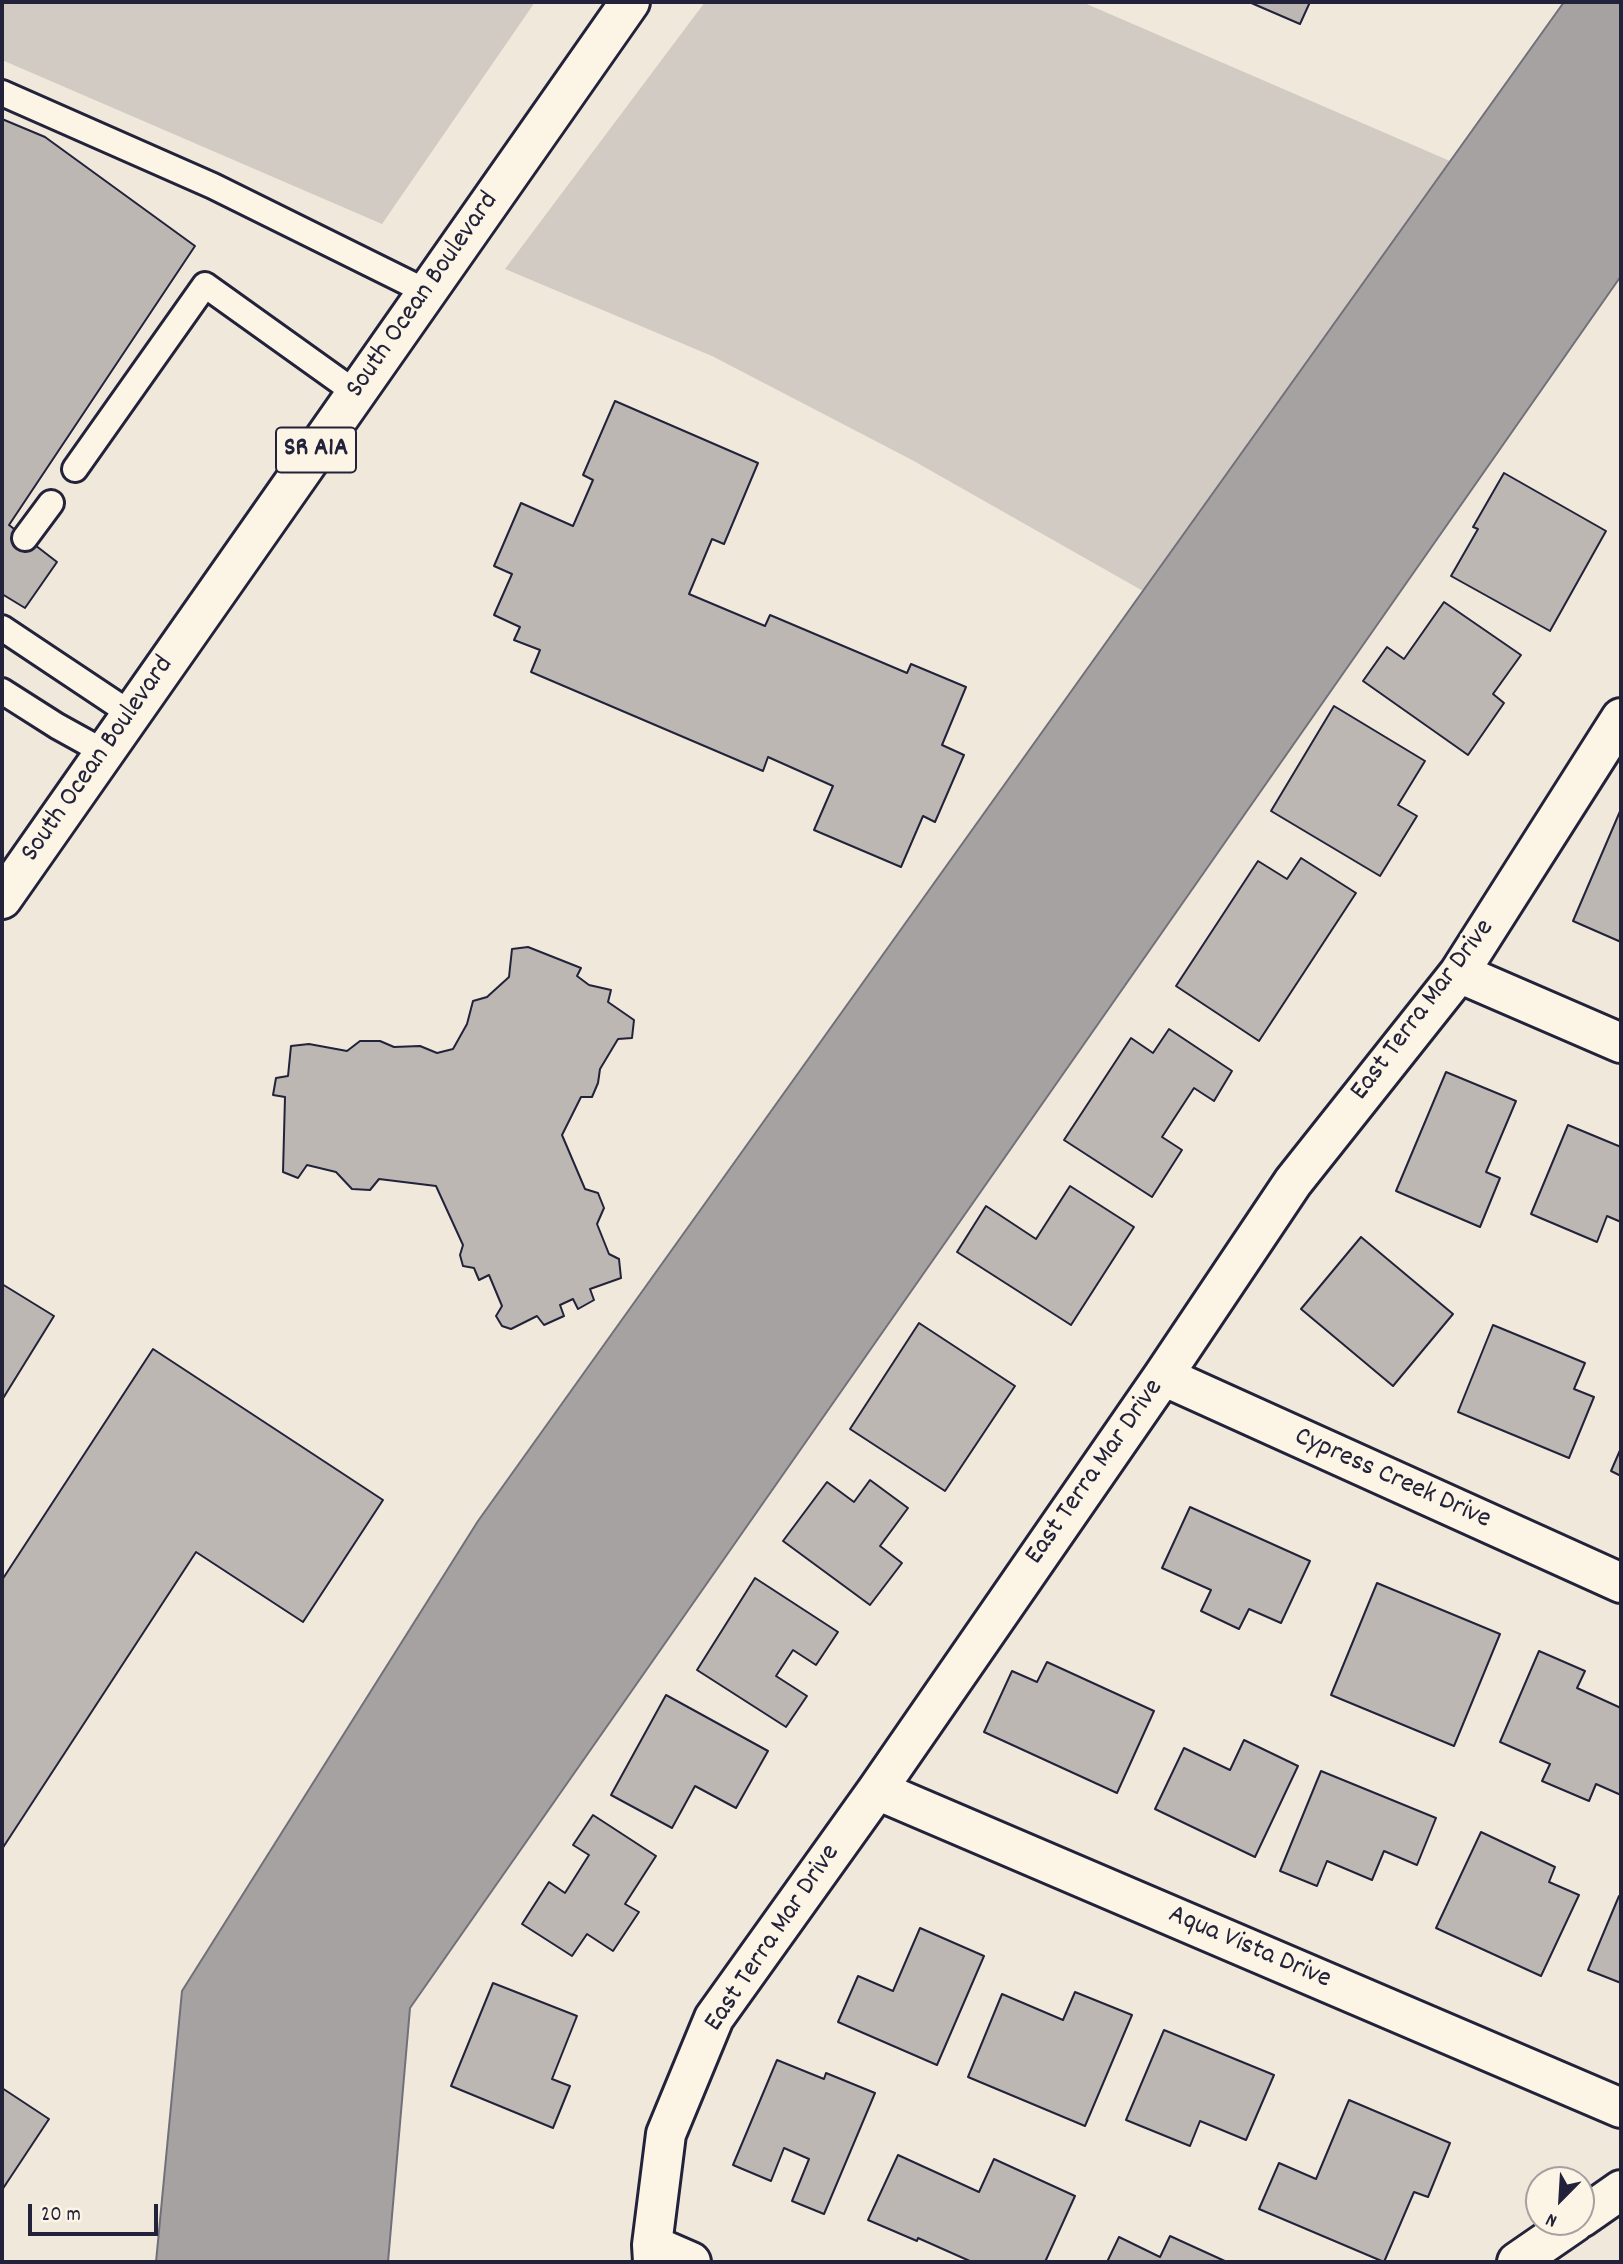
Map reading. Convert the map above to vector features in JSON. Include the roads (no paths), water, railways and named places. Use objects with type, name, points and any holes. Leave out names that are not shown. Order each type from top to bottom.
[{"type":"street","name":"South Ocean Boulevard","points":[[2,899],[630,2]]},
{"type":"street","name":"East Terra Mar Drive","points":[[652,2254],[666,2134],[714,2018],[877,1790],[1163,1376],[1293,1182],[1459,973],[1621,719]]},
{"type":"street","points":[[1459,973],[1621,1043]]},
{"type":"street","name":"Cypress Creek Drive","points":[[1163,1376],[1621,1583]]},
{"type":"street","name":"Aqua Vista Drive","points":[[877,1790],[1621,2108]]},
{"type":"street","points":[[1595,2208],[1621,2190]]},
{"type":"street","points":[[1517,2262],[1555,2236]]},
{"type":"street","points":[[652,2254],[691,2262]]},
{"type":"lane","points":[[2,93],[214,186],[427,292]]},
{"type":"lane","points":[[75,469],[205,285],[356,393]]},
{"type":"lane","points":[[25,538],[51,503]]},
{"type":"lane","points":[[2,628],[131,714]]},
{"type":"lane","points":[[2,691],[104,752]]}]
